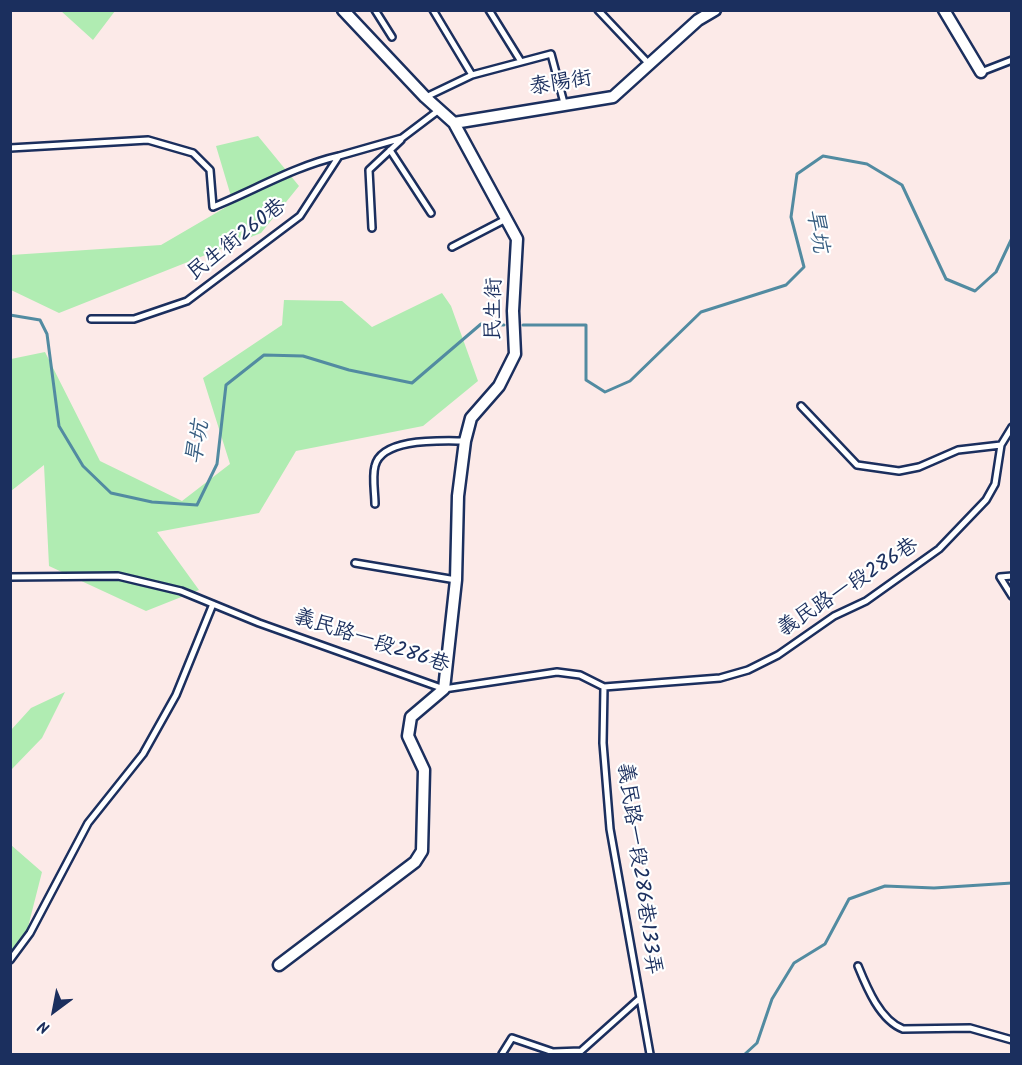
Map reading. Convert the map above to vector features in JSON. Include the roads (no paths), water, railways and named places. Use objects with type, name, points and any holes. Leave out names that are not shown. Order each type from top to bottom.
[{"type":"street","name":"民生街","points":[[343,10],[425,97],[454,123],[517,239],[513,311],[515,354],[499,386],[471,418],[465,441],[458,496],[456,580],[444,689]]},
{"type":"street","name":"泰陽街","points":[[454,123],[613,98],[698,20],[715,10]]},
{"type":"street","points":[[944,10],[981,72]]},
{"type":"street","points":[[279,964],[415,862],[422,851],[424,770],[408,736],[411,717],[444,689]]},
{"type":"lane","points":[[375,10],[392,37]]},
{"type":"lane","points":[[433,10],[472,75]]},
{"type":"lane","points":[[489,10],[520,60]]},
{"type":"lane","points":[[598,10],[650,65]]},
{"type":"lane","points":[[425,97],[472,75],[520,60],[551,54],[564,104]]},
{"type":"lane","points":[[981,72],[1011,60]]},
{"type":"lane","points":[[372,228],[369,170],[402,138],[440,110]]},
{"type":"lane","points":[[10,148],[148,140],[193,153],[210,170],[213,207],[256,190],[310,163],[402,138]]},
{"type":"lane","points":[[390,150],[431,213]]},
{"type":"lane","name":"民生街260巷","points":[[91,319],[134,319],[187,301],[300,216],[339,156]]},
{"type":"lane","points":[[452,248],[506,219]]},
{"type":"lane","points":[[801,406],[857,465],[899,471],[919,467],[958,450],[1002,445]]},
{"type":"lane","name":"義民路一段286巷","points":[[10,577],[118,576],[181,591],[444,689],[557,672],[580,675],[604,687],[720,678],[748,670],[777,655],[834,616],[866,601],[939,549],[986,500],[995,484],[1002,445],[1011,427]]},
{"type":"lane","points":[[375,504],[375,466],[380,456],[415,441],[465,441]]},
{"type":"lane","points":[[355,563],[456,580]]},
{"type":"lane","points":[[1011,576],[1000,577],[1011,596]]},
{"type":"lane","points":[[10,960],[30,933],[88,823],[143,754],[176,695],[213,604]]},
{"type":"lane","name":"義民路一段286巷133弄","points":[[604,687],[603,742],[610,829],[650,1054]]},
{"type":"lane","points":[[858,966],[872,1002],[880,1007],[894,1025],[903,1029],[969,1028],[1011,1040]]},
{"type":"lane","points":[[502,1054],[512,1038],[553,1052],[581,1051],[639,999]]},
{"type":"waterway","name":"旱坑","points":[[523,325],[586,325],[586,380],[605,392],[630,381],[701,312],[786,285],[804,267],[791,217],[797,174],[823,156],[867,164],[902,185],[946,279],[975,291],[996,272],[1012,238]]},
{"type":"waterway","name":"旱坑","points":[[10,315],[40,320],[47,334],[59,426],[83,466],[111,493],[152,502],[197,505],[217,464],[226,385],[264,355],[303,356],[349,370],[412,383],[481,324],[504,325]]},
{"type":"waterway","points":[[745,1054],[757,1043],[772,999],[794,963],[825,944],[849,899],[885,886],[934,888],[1012,883]]}]
